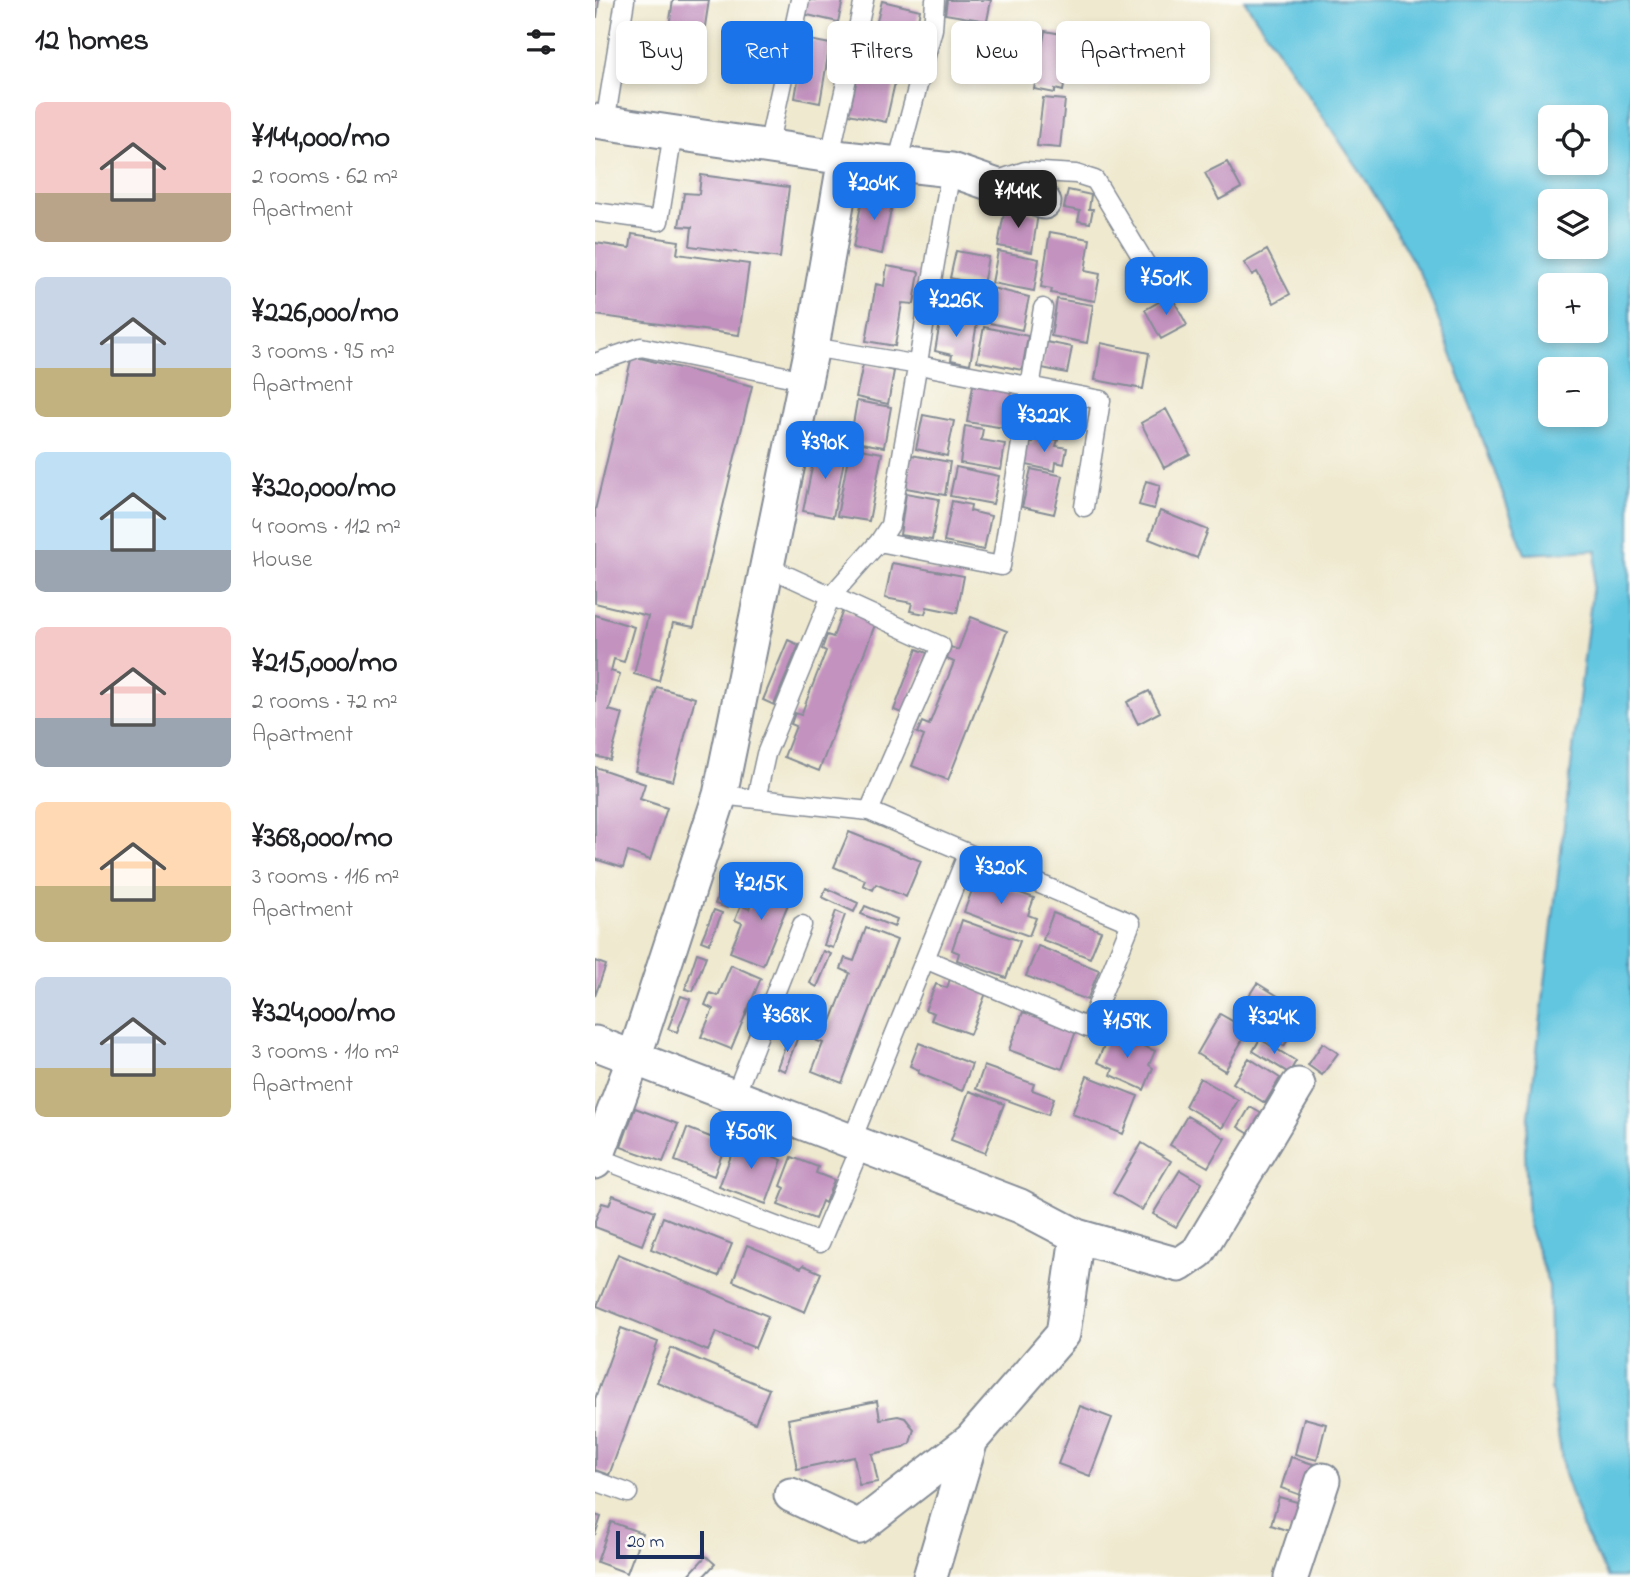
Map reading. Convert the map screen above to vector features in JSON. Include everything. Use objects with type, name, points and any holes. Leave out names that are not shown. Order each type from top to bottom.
[{"type":"street","points":[[600,122],[838,157],[951,170],[1045,202]]},
{"type":"street","points":[[596,1160],[634,1058],[720,795],[812,348],[838,157]]},
{"type":"street","points":[[595,1043],[1020,1206],[1077,1236],[1179,1265],[1198,1252],[1298,1085]]},
{"type":"street","points":[[791,1495],[859,1527],[971,1440],[1063,1334],[1077,1236]]},
{"type":"street","points":[[930,1577],[971,1440]]},
{"type":"street","points":[[1291,1577],[1323,1480]]},
{"type":"lane","points":[[600,122],[625,0]]},
{"type":"lane","points":[[768,147],[800,0]]},
{"type":"lane","points":[[838,157],[864,0]]},
{"type":"lane","points":[[897,164],[933,29],[935,0]]},
{"type":"lane","points":[[595,212],[659,221],[673,133]]},
{"type":"lane","points":[[756,799],[766,754],[831,596],[879,542],[890,525],[951,170]]},
{"type":"lane","points":[[989,183],[1025,171],[1076,174],[1095,180],[1156,281]]},
{"type":"lane","points":[[879,542],[1001,566],[1043,308]]},
{"type":"lane","points":[[595,363],[641,348],[805,380]]},
{"type":"lane","points":[[812,348],[919,365],[1101,400],[1084,507]]},
{"type":"lane","points":[[766,566],[941,646],[869,811]]},
{"type":"lane","points":[[720,795],[869,811],[1131,923],[1088,1028],[925,959]]},
{"type":"lane","points":[[596,1160],[820,1243],[925,959],[967,855]]},
{"type":"lane","points":[[734,1098],[802,925]]},
{"type":"lane","points":[[595,1481],[628,1493]]},
{"type":"water","points":[[1244,0],[1630,0],[1630,1577],[1608,1577],[1584,1532],[1564,1474],[1551,1387],[1549,1286],[1528,1223],[1525,1150],[1597,550],[1525,554],[1424,281],[1367,182]]},
{"type":"building","points":[[595,0],[599,0],[597,17],[595,17]]},
{"type":"building","points":[[673,0],[709,0],[706,21],[670,21]]},
{"type":"building","points":[[806,0],[843,0],[838,21],[803,14]]},
{"type":"building","points":[[947,0],[991,0],[987,21],[945,14]]},
{"type":"building","points":[[882,1],[920,10],[917,21],[877,21]]},
{"type":"building","points":[[1045,31],[1056,33],[1056,84],[1064,84],[1063,91],[1055,89],[1055,93],[1034,89],[1035,84],[1042,84],[1042,47]]},
{"type":"building","points":[[813,41],[827,43],[827,62],[820,103],[795,98],[797,84],[813,84]]},
{"type":"building","points":[[856,84],[895,84],[886,122],[849,114]]},
{"type":"building","points":[[1043,98],[1065,100],[1060,148],[1037,146]]},
{"type":"building","points":[[1227,162],[1241,188],[1219,200],[1205,173]]},
{"type":"building","points":[[701,175],[789,187],[780,258],[690,246],[692,227],[679,226],[684,193],[699,194]]},
{"type":"building","points":[[883,188],[895,190],[882,254],[853,248],[863,194],[881,197]]},
{"type":"building","points":[[1068,190],[1091,195],[1089,209],[1093,209],[1090,223],[1078,221],[1080,211],[1064,208]]},
{"type":"building","points":[[1005,208],[1038,214],[1032,252],[998,246]]},
{"type":"building","points":[[1050,232],[1090,239],[1085,271],[1100,274],[1095,301],[1051,293],[1052,289],[1041,287]]},
{"type":"building","points":[[632,234],[679,241],[677,254],[749,264],[739,335],[595,315],[595,243],[630,248]]},
{"type":"building","points":[[1267,250],[1290,294],[1274,303],[1257,272],[1252,275],[1244,263]]},
{"type":"building","points":[[956,251],[988,257],[983,285],[950,278]]},
{"type":"building","points":[[998,251],[1039,259],[1034,291],[992,283]]},
{"type":"building","points":[[887,266],[919,272],[914,304],[902,303],[895,346],[866,341],[876,284],[884,286]]},
{"type":"building","points":[[992,288],[1029,297],[1022,330],[985,322],[986,316],[979,314],[983,295],[990,296]]},
{"type":"building","points":[[1171,295],[1187,325],[1161,339],[1145,310]]},
{"type":"building","points":[[1057,299],[1093,305],[1087,343],[1051,336]]},
{"type":"building","points":[[941,317],[977,323],[970,364],[951,360],[952,355],[935,351]]},
{"type":"building","points":[[984,327],[1028,336],[1022,370],[977,361]]},
{"type":"building","points":[[1046,342],[1072,347],[1067,373],[1042,368]]},
{"type":"building","points":[[1101,343],[1149,353],[1143,389],[1095,380]]},
{"type":"building","points":[[632,356],[752,386],[694,627],[673,623],[659,681],[634,674],[648,616],[595,603],[595,510]]},
{"type":"building","points":[[863,364],[894,371],[888,404],[856,397]]},
{"type":"building","points":[[973,385],[1011,391],[1005,428],[967,422]]},
{"type":"building","points":[[857,401],[891,407],[884,447],[850,441]]},
{"type":"building","points":[[1041,401],[1077,408],[1071,436],[1035,430]]},
{"type":"building","points":[[1166,409],[1190,454],[1164,468],[1141,423]]},
{"type":"building","points":[[923,415],[954,421],[947,456],[916,449]]},
{"type":"building","points":[[965,426],[983,429],[981,440],[1005,444],[1001,470],[960,463]]},
{"type":"building","points":[[1034,436],[1058,440],[1056,446],[1067,448],[1064,464],[1056,462],[1055,471],[1022,464],[1026,442],[1033,443]]},
{"type":"building","points":[[817,444],[846,450],[833,517],[803,511]]},
{"type":"building","points":[[850,447],[882,453],[869,521],[837,516]]},
{"type":"building","points":[[911,455],[950,462],[945,495],[906,488]]},
{"type":"building","points":[[956,467],[999,476],[993,504],[950,496]]},
{"type":"building","points":[[1031,469],[1063,476],[1054,514],[1022,507]]},
{"type":"building","points":[[1146,481],[1160,485],[1154,509],[1139,505]]},
{"type":"building","points":[[906,493],[939,499],[932,540],[900,535]]},
{"type":"building","points":[[952,501],[971,505],[970,511],[991,516],[984,550],[944,542]]},
{"type":"building","points":[[1160,511],[1208,530],[1197,558],[1149,539]]},
{"type":"building","points":[[892,563],[964,576],[957,613],[927,607],[925,614],[910,611],[912,603],[885,598]]},
{"type":"building","points":[[843,610],[876,622],[819,771],[784,757],[796,726],[791,724],[795,713],[801,715],[826,651],[822,649],[827,635],[833,637]]},
{"type":"building","points":[[595,615],[634,627],[624,662],[614,659],[611,671],[620,674],[609,710],[623,714],[610,760],[595,756]]},
{"type":"building","points":[[971,617],[1007,631],[948,780],[912,766],[924,736],[917,733],[922,722],[929,725],[954,662],[947,659],[951,647],[958,650]]},
{"type":"building","points":[[788,640],[799,645],[774,705],[763,700]]},
{"type":"building","points":[[917,649],[927,653],[904,714],[894,710]]},
{"type":"building","points":[[657,687],[695,698],[673,781],[635,771]]},
{"type":"building","points":[[1149,691],[1160,712],[1138,724],[1127,702]]},
{"type":"building","points":[[595,767],[645,784],[640,799],[667,808],[650,860],[628,852],[623,868],[595,859]]},
{"type":"building","points":[[849,832],[921,861],[906,897],[876,884],[873,890],[863,885],[865,880],[834,867]]},
{"type":"building","points":[[728,868],[740,873],[727,908],[715,904]]},
{"type":"building","points":[[977,877],[1034,898],[1028,915],[1036,918],[1029,936],[964,912]]},
{"type":"building","points":[[761,879],[793,892],[763,965],[730,952],[742,923],[735,920],[741,905],[749,909]]},
{"type":"building","points":[[826,888],[858,903],[854,912],[822,897]]},
{"type":"building","points":[[865,906],[897,919],[894,927],[861,914]]},
{"type":"building","points":[[714,910],[722,913],[709,944],[701,941]]},
{"type":"building","points":[[836,911],[845,915],[833,948],[824,945]]},
{"type":"building","points":[[1053,913],[1101,931],[1090,958],[1043,940]]},
{"type":"building","points":[[962,920],[1020,941],[1006,978],[957,960],[959,953],[952,950]]},
{"type":"building","points":[[866,928],[897,940],[842,1083],[812,1071],[823,1043],[815,1040],[820,1026],[828,1029],[850,973],[841,969],[845,958],[854,961]]},
{"type":"building","points":[[1038,946],[1099,970],[1087,1000],[1026,976]]},
{"type":"building","points":[[823,951],[831,954],[817,987],[810,983]]},
{"type":"building","points":[[697,953],[706,956],[693,991],[685,989]]},
{"type":"building","points":[[595,961],[606,965],[595,996]]},
{"type":"building","points":[[731,965],[761,978],[731,1049],[701,1037],[713,1009],[705,1005],[710,993],[718,996]]},
{"type":"building","points":[[950,979],[986,993],[970,1034],[931,1020],[934,1013],[925,1010],[936,984],[947,988]]},
{"type":"building","points":[[1257,983],[1305,1013],[1284,1046],[1236,1016]]},
{"type":"building","points":[[681,996],[690,999],[677,1032],[668,1029]]},
{"type":"building","points":[[801,996],[811,1000],[798,1035],[788,1031]]},
{"type":"building","points":[[1023,1012],[1076,1031],[1062,1069],[1009,1050]]},
{"type":"building","points":[[1220,1014],[1248,1030],[1225,1071],[1197,1054]]},
{"type":"building","points":[[1110,1032],[1155,1051],[1149,1065],[1153,1068],[1144,1090],[1111,1075],[1113,1069],[1097,1062]]},
{"type":"building","points":[[789,1036],[797,1039],[785,1071],[777,1068]]},
{"type":"building","points":[[1260,1039],[1296,1061],[1289,1073],[1253,1051]]},
{"type":"building","points":[[919,1043],[972,1064],[962,1091],[918,1073],[919,1070],[910,1066]]},
{"type":"building","points":[[1323,1043],[1338,1053],[1322,1075],[1308,1065]]},
{"type":"building","points":[[1249,1058],[1280,1078],[1265,1103],[1233,1083]]},
{"type":"building","points":[[984,1066],[1034,1084],[1032,1090],[1054,1098],[1048,1115],[976,1089]]},
{"type":"building","points":[[1087,1076],[1138,1096],[1123,1134],[1072,1114]]},
{"type":"building","points":[[1200,1078],[1238,1100],[1222,1128],[1185,1106]]},
{"type":"building","points":[[969,1091],[1004,1104],[985,1153],[951,1140]]},
{"type":"building","points":[[1250,1107],[1264,1115],[1251,1135],[1238,1127]]},
{"type":"building","points":[[635,1108],[678,1124],[663,1162],[621,1147]]},
{"type":"building","points":[[1187,1116],[1225,1138],[1208,1167],[1170,1145]]},
{"type":"building","points":[[687,1128],[726,1143],[714,1176],[675,1161]]},
{"type":"building","points":[[738,1138],[756,1146],[758,1142],[773,1148],[770,1155],[782,1160],[766,1204],[719,1187]]},
{"type":"building","points":[[1142,1143],[1171,1161],[1142,1210],[1113,1193]]},
{"type":"building","points":[[792,1157],[818,1167],[816,1173],[834,1180],[815,1219],[778,1205],[785,1188],[781,1186]]},
{"type":"building","points":[[1180,1170],[1202,1183],[1176,1227],[1153,1214]]},
{"type":"building","points":[[613,1195],[655,1211],[642,1245],[595,1227],[602,1203],[609,1205]]},
{"type":"building","points":[[663,1217],[732,1244],[719,1276],[651,1249]]},
{"type":"building","points":[[747,1245],[801,1268],[803,1265],[821,1273],[805,1312],[733,1281]]},
{"type":"building","points":[[618,1254],[768,1316],[755,1348],[716,1332],[708,1351],[597,1306]]},
{"type":"building","points":[[621,1328],[658,1342],[609,1475],[595,1470],[595,1399]]},
{"type":"building","points":[[671,1348],[769,1389],[755,1423],[657,1382]]},
{"type":"building","points":[[877,1401],[880,1419],[898,1416],[905,1418],[914,1429],[910,1443],[904,1447],[872,1454],[878,1482],[859,1485],[854,1457],[797,1469],[788,1419]]},
{"type":"building","points":[[1080,1406],[1112,1418],[1090,1476],[1058,1464]]},
{"type":"building","points":[[1304,1418],[1326,1424],[1317,1460],[1295,1454]]},
{"type":"building","points":[[1291,1457],[1316,1465],[1306,1497],[1281,1488]]},
{"type":"building","points":[[1279,1497],[1304,1504],[1295,1533],[1271,1525]]},
{"type":"building","points":[[595,1515],[601,1517],[595,1535]]},
{"type":"building","points":[[611,1522],[642,1533],[627,1573],[597,1562]]},
{"type":"building","points":[[706,1556],[715,1564],[703,1577],[687,1577]]}]
